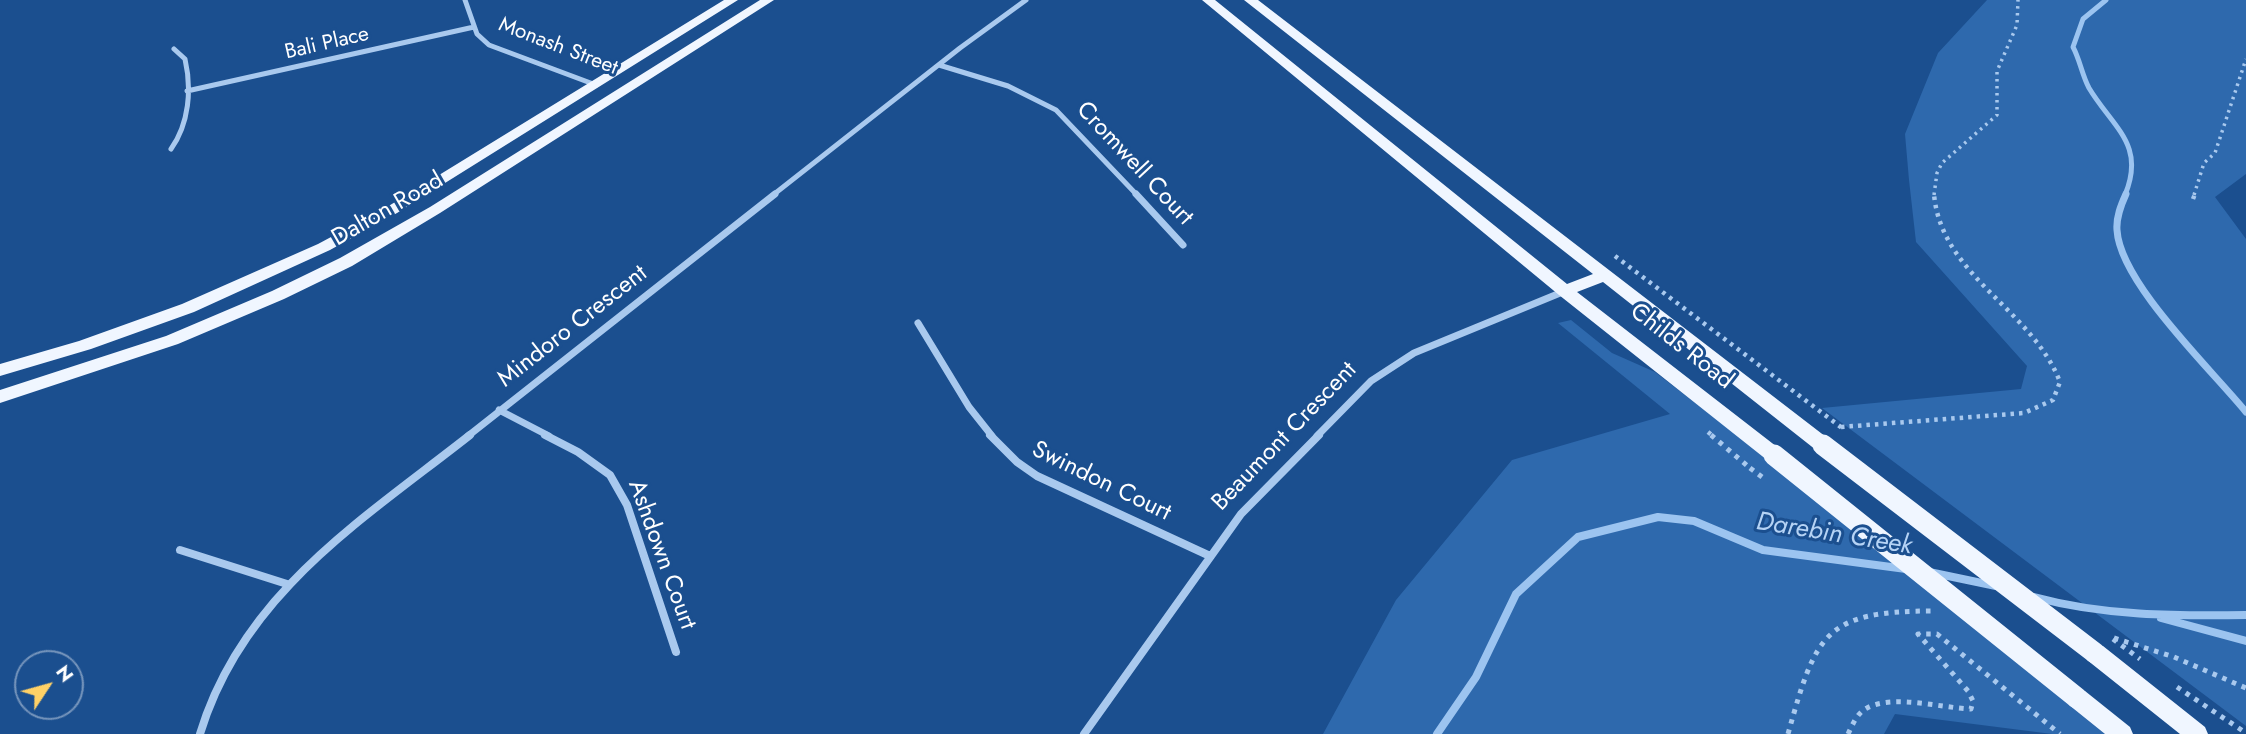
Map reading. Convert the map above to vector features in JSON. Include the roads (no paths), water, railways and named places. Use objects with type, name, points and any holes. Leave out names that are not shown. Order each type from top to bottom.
[{"type":"main road","name":"Dalton Road","points":[[0,370],[137,327],[287,266],[382,215],[732,0]]},
{"type":"main road","name":"Dalton Road","points":[[0,397],[172,340],[292,289],[388,239],[768,0]]},
{"type":"main road","name":"Childs Road","points":[[1208,0],[1565,291],[2122,734]]},
{"type":"main road","points":[[1250,0],[2197,734]]},
{"type":"main road","name":"Monash Street","points":[[596,85],[621,93]]},
{"type":"main road","name":"Beaumont Crescent","points":[[1565,291],[1604,276]]},
{"type":"street","name":"Monash Street","points":[[465,0],[474,27],[482,40],[503,52],[596,85]]},
{"type":"street","name":"Mindoro Crescent","points":[[200,734],[215,687],[236,648],[287,584],[351,527],[939,65],[1026,0]]},
{"type":"street","name":"Bali Place","points":[[187,91],[474,27]]},
{"type":"street","points":[[172,149],[187,122],[185,59],[174,49]]},
{"type":"street","name":"Cromwell Court","points":[[939,65],[1029,94],[1052,106],[1070,122],[1182,245]]},
{"type":"street","name":"Beaumont Crescent","points":[[1084,734],[1210,556],[1258,495],[1379,376],[1414,353],[1565,291]]},
{"type":"street","name":"Swindon Court","points":[[918,323],[989,435],[1019,465],[1210,556]]},
{"type":"street","name":"Ashdown Court","points":[[499,410],[578,452],[610,475],[627,505],[676,652]]},
{"type":"street","points":[[180,550],[287,584]]},
{"type":"waterway","name":"Darebin Creek","points":[[2106,0],[2083,19],[2073,47],[2089,88],[2124,137],[2129,149],[2132,162],[2125,195]]},
{"type":"waterway","name":"Darebin Creek","points":[[2126,194],[2118,216],[2117,230],[2122,251],[2134,275],[2170,325],[2246,412]]},
{"type":"waterway","name":"Darebin Creek","points":[[1437,734],[1476,677],[1516,594],[1578,537],[1658,517],[1694,521],[1763,550],[1906,569]]},
{"type":"waterway","name":"Darebin Creek","points":[[1929,572],[1996,586]]},
{"type":"waterway","name":"Darebin Creek","points":[[2034,597],[2113,611],[2166,615],[2246,615]]},
{"type":"waterway","points":[[2161,618],[2246,641]]}]
